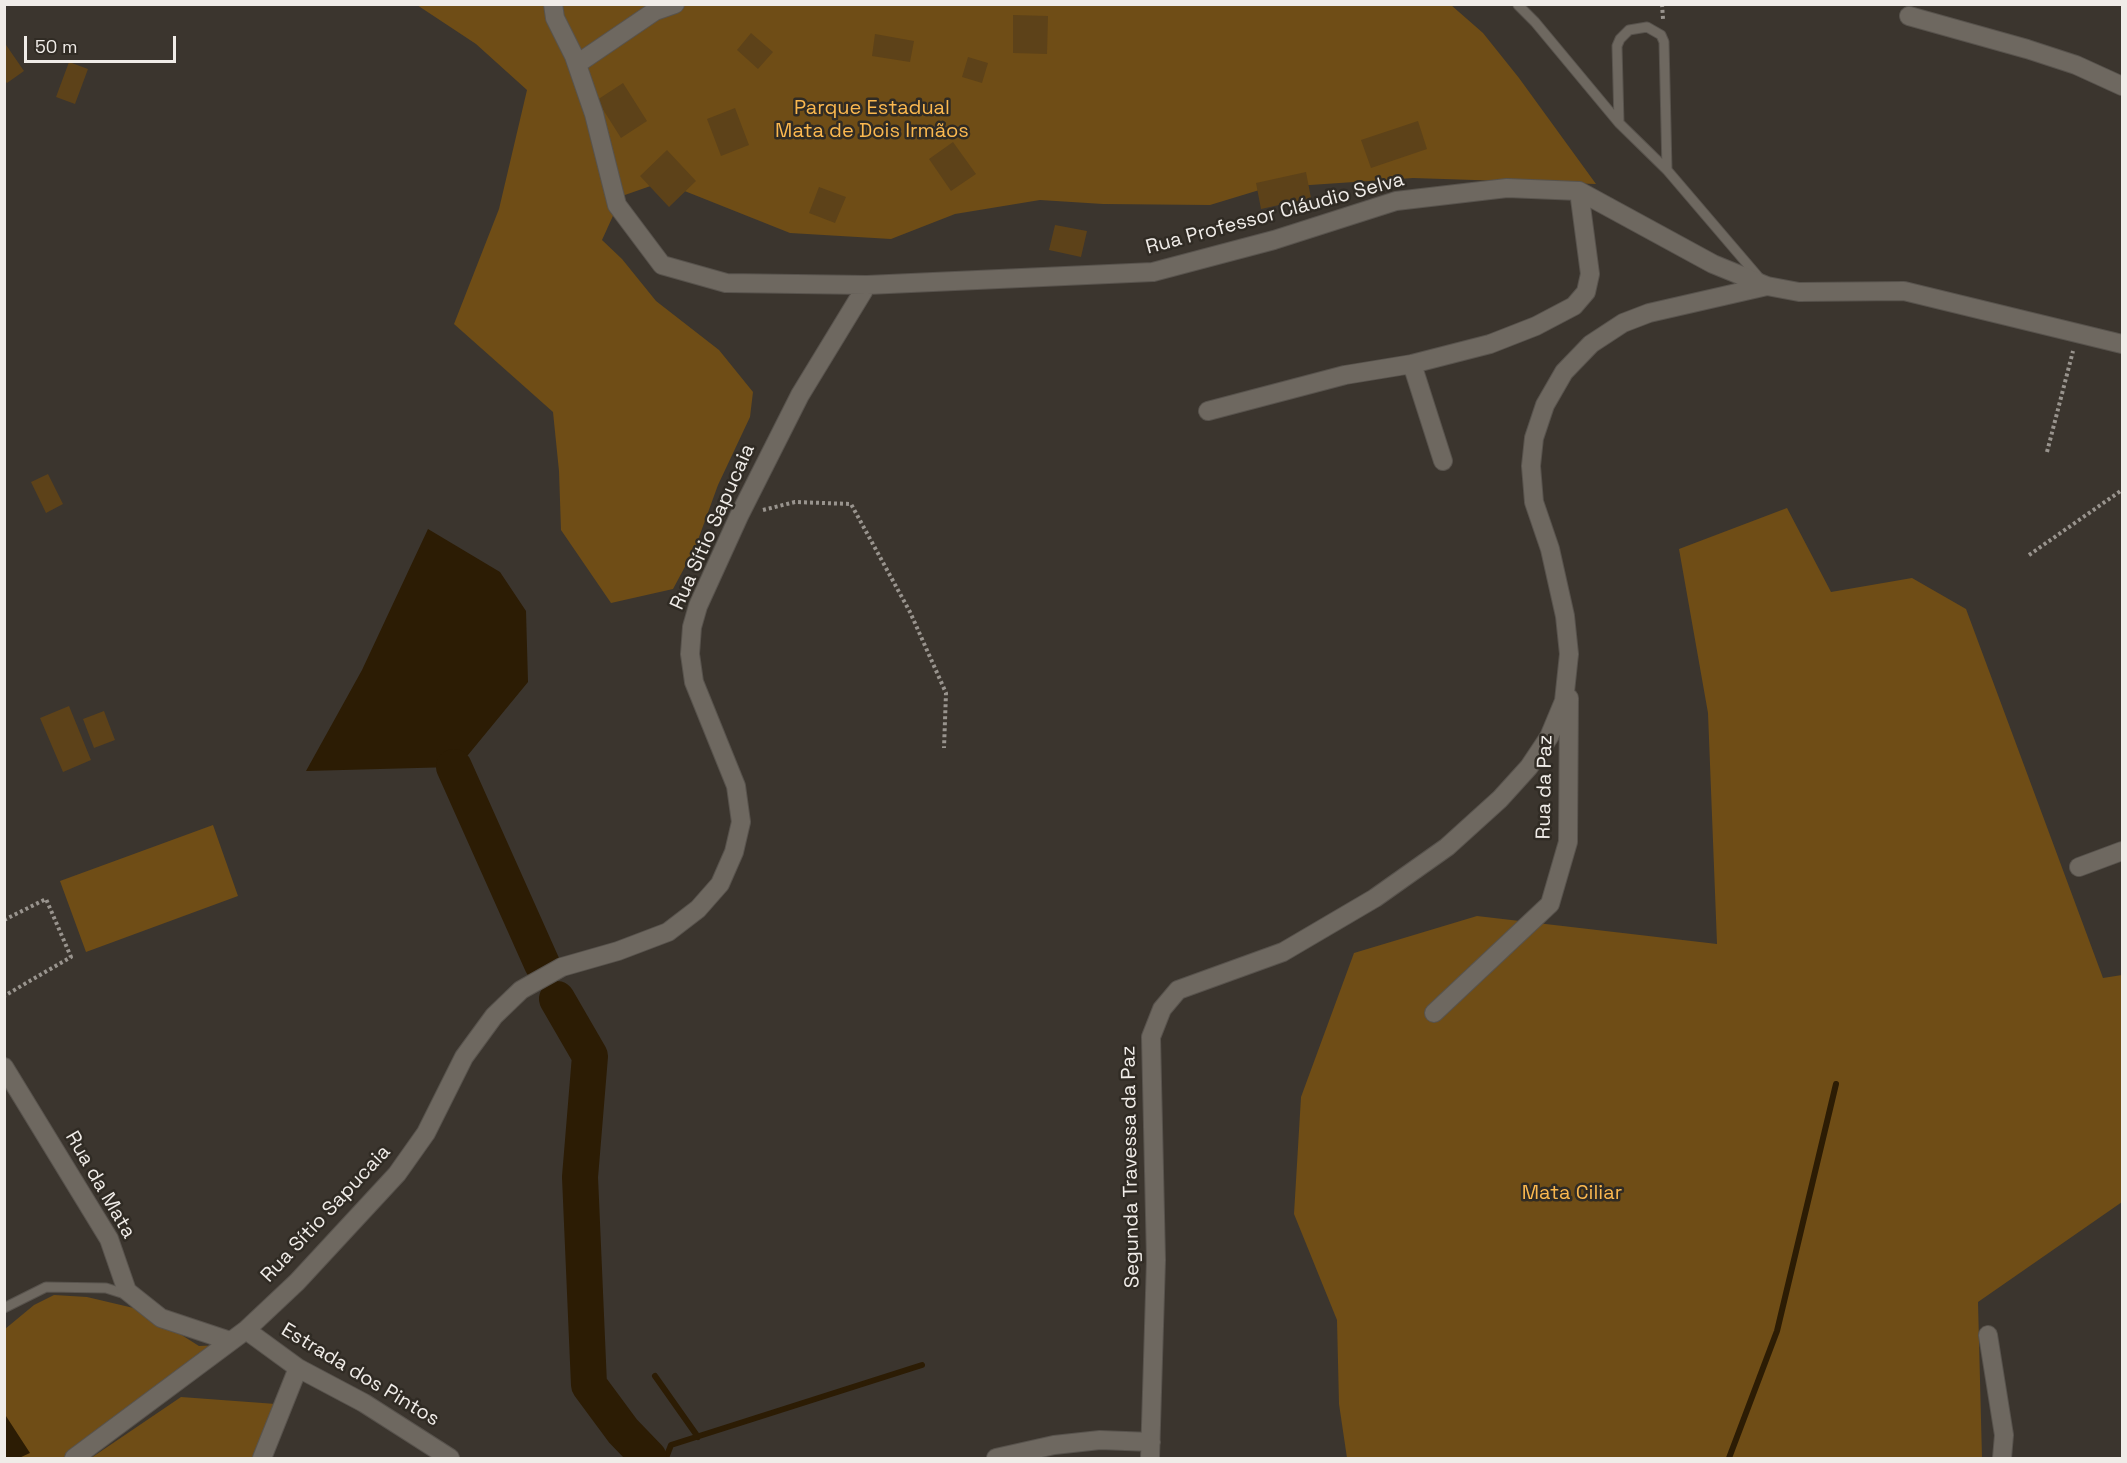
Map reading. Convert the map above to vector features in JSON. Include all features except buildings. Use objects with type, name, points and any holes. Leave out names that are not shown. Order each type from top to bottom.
[{"type":"street","name":"Rua Professor Cláudio Selva","points":[[553,4],[555,18],[577,64],[594,114],[617,205],[662,266],[726,283],[867,285],[1153,272],[1274,240],[1396,201],[1507,188],[1579,191],[1713,264],[1767,286],[1799,292],[1904,291],[2077,335],[2122,344]]},
{"type":"street","points":[[577,64],[655,10],[675,4]]},
{"type":"street","points":[[1909,16],[2066,62],[2122,86]]},
{"type":"street","points":[[1208,411],[1336,377],[1412,364],[1490,344],[1536,326],[1574,306],[1586,292],[1590,274],[1579,191]]},
{"type":"street","name":"Rua Sítio Sapucaia","points":[[246,1330],[297,1282],[397,1174],[430,1125],[464,1057],[494,1016],[521,990],[562,967],[618,951],[668,932],[698,909],[720,884],[734,852],[741,822],[736,786],[694,682],[690,654],[692,627],[698,606],[739,516],[800,395],[867,285]]},
{"type":"street","name":"Segunda Travessa da Paz","points":[[1151,1450],[1156,1260],[1151,1038],[1162,1009],[1178,990],[1283,952],[1376,898],[1446,847],[1500,799],[1529,766],[1549,738],[1564,701],[1569,654],[1565,616],[1550,549],[1534,502],[1531,466],[1534,438],[1545,405],[1564,372],[1591,344],[1623,323],[1649,313],[1767,286]]},
{"type":"street","points":[[1412,364],[1443,461]]},
{"type":"street","name":"Rua da Paz","points":[[1434,1013],[1550,904],[1568,842],[1569,654]]},
{"type":"street","points":[[2079,867],[2122,850]]},
{"type":"street","name":"Rua da Mata","points":[[4,1067],[108,1239],[127,1291],[161,1318],[230,1341]]},
{"type":"street","points":[[74,1458],[141,1411],[246,1330]]},
{"type":"street","name":"Estrada dos Pintos","points":[[246,1330],[298,1368],[364,1403],[450,1458]]},
{"type":"street","points":[[1988,1335],[2004,1435],[2002,1458]]},
{"type":"street","points":[[262,1458],[298,1368]]},
{"type":"street","points":[[996,1458],[1054,1445],[1100,1440],[1151,1450]]},
{"type":"lane","points":[[1518,5],[1535,22],[1619,123],[1667,170],[1767,286]]},
{"type":"lane","points":[[1619,123],[1617,46],[1629,30],[1647,27],[1660,35],[1664,42],[1667,170]]},
{"type":"lane","points":[[4,1308],[46,1287],[106,1288],[136,1298]]},
{"type":"path","points":[[1662,4],[1663,19]]},
{"type":"path","points":[[2047,452],[2077,335]]},
{"type":"path","points":[[2029,555],[2122,490]]},
{"type":"path","points":[[739,516],[795,501],[851,504],[910,612],[946,693],[944,748]]},
{"type":"path","points":[[4,920],[46,899],[71,957],[4,996]]},
{"type":"green space","name":"Parque Estadual Mata de Dois Irmãos","points":[[417,5],[1451,5],[1483,33],[1519,78],[1596,184],[1413,178],[1266,188],[1210,205],[1103,204],[1040,200],[955,214],[891,239],[790,233],[662,182],[622,196],[602,240],[622,259],[656,301],[719,350],[753,392],[750,417],[718,485],[695,548],[673,589],[611,603],[561,530],[559,471],[553,412],[454,324],[499,209],[527,90],[476,44]]},
{"type":"green space","name":"Mata Ciliar","points":[[1787,508],[1831,592],[1912,578],[1966,609],[2103,978],[2122,975],[2122,1202],[1978,1302],[1982,1458],[1347,1458],[1339,1404],[1337,1320],[1294,1214],[1301,1097],[1354,953],[1477,916],[1717,944],[1708,713],[1679,549]]},
{"type":"green space","points":[[213,825],[238,896],[86,952],[60,881]]},
{"type":"green space","points":[[54,1295],[87,1297],[142,1310],[199,1346],[222,1345],[111,1430],[62,1458],[5,1458],[5,1329],[34,1305]]},
{"type":"green space","points":[[181,1397],[276,1404],[256,1458],[91,1458]]},
{"type":"shaded area","points":[[428,529],[500,572],[526,611],[528,682],[468,755],[454,767],[306,771],[362,670]]},
{"type":"shaded area","points":[[4,1413],[30,1453],[19,1458],[5,1458]]},
{"type":"waterway","points":[[454,767],[542,964]]},
{"type":"waterway","points":[[557,999],[590,1056],[580,1177],[589,1385],[623,1431],[649,1458]]},
{"type":"waterway","points":[[1729,1458],[1777,1331],[1836,1084]]},
{"type":"waterway","points":[[666,1458],[671,1445],[922,1365]]},
{"type":"waterway","points":[[655,1376],[698,1437]]}]
